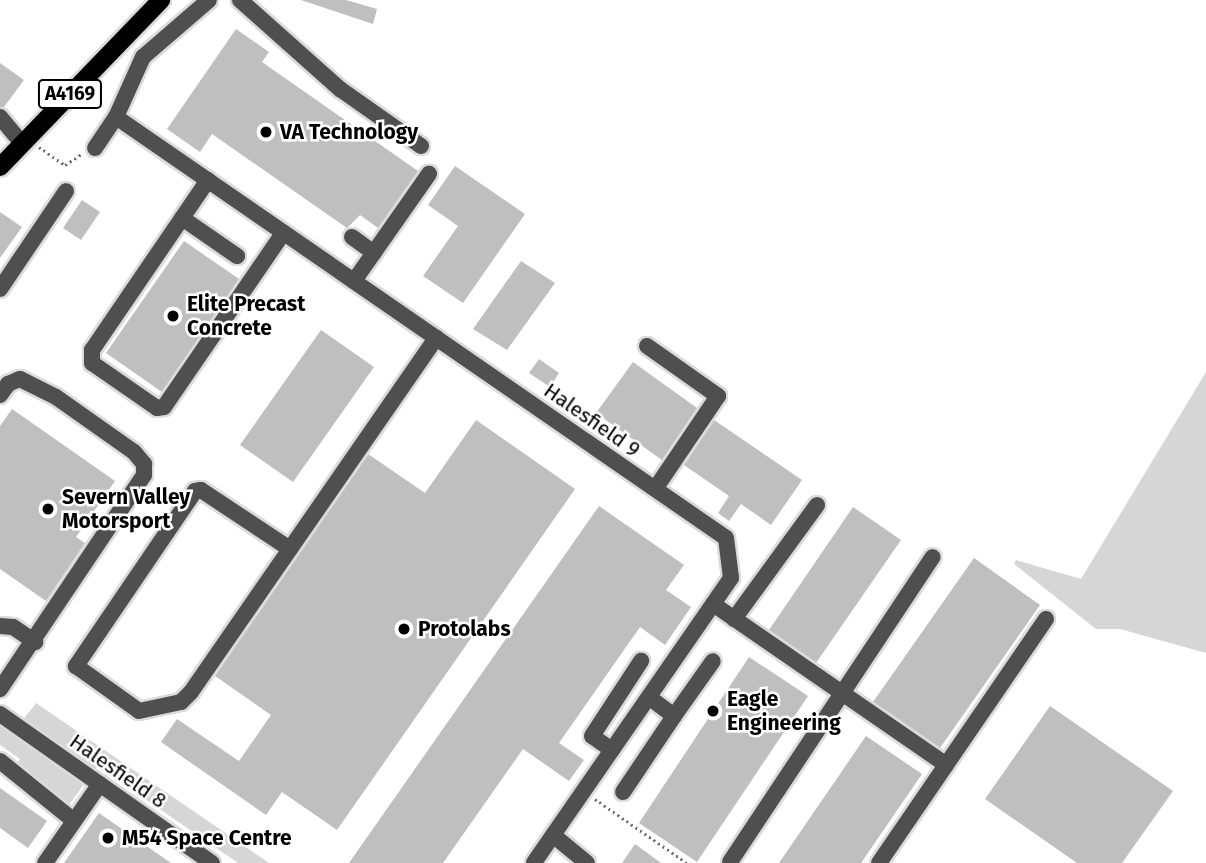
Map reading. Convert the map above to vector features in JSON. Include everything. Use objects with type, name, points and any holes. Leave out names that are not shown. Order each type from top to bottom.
[{"type":"main road","name":"A4169","points":[[0,167],[161,0]]},
{"type":"street","points":[[95,148],[116,117],[143,57],[209,0]]},
{"type":"street","points":[[240,0],[340,89],[421,146]]},
{"type":"street","points":[[0,117],[22,143]]},
{"type":"street","name":"Halesfield 9","points":[[116,117],[726,538],[731,578],[534,863]]},
{"type":"street","points":[[354,281],[429,174]]},
{"type":"street","points":[[208,180],[89,355],[92,363],[161,409],[284,233]]},
{"type":"street","points":[[0,289],[66,191]]},
{"type":"street","points":[[182,218],[237,256]]},
{"type":"street","points":[[352,237],[374,253]]},
{"type":"street","points":[[290,549],[201,490],[195,491],[76,666],[139,711],[181,702],[290,549],[436,338]]},
{"type":"street","points":[[647,346],[718,396],[655,489]]},
{"type":"street","points":[[0,395],[8,384],[20,379],[56,397],[134,452],[144,464],[144,475],[135,492],[0,690]]},
{"type":"street","points":[[734,619],[817,505]]},
{"type":"street","points":[[730,862],[933,557]]},
{"type":"street","points":[[713,604],[946,765]]},
{"type":"street","points":[[879,863],[1046,619]]},
{"type":"street","points":[[0,626],[13,627],[35,642]]},
{"type":"street","points":[[612,750],[592,736],[641,661]]},
{"type":"street","points":[[623,792],[713,661]]},
{"type":"street","points":[[649,697],[674,716]]},
{"type":"street","name":"Halesfield 8","points":[[0,714],[212,863]]},
{"type":"street","points":[[0,761],[74,821]]},
{"type":"street","points":[[45,863],[100,785]]},
{"type":"street","points":[[554,835],[587,863]]},
{"type":"path","points":[[22,143],[38,147],[65,165],[95,148]]},
{"type":"path","points":[[583,792],[687,863]]},
{"type":"shaded area","points":[[1206,372],[1206,653],[1120,629],[1096,629],[1014,564],[1016,560],[1081,579]]},
{"type":"shaded area","points":[[36,703],[269,863],[238,863],[97,766],[69,805],[59,804],[15,767],[20,759],[0,745],[0,707],[22,721]]},
{"type":"building","points":[[301,0],[346,0],[377,9],[373,24]]},
{"type":"building","name":"VA Technology","points":[[236,29],[269,52],[262,62],[418,171],[378,228],[360,215],[347,228],[212,134],[200,152],[167,129]]},
{"type":"building","points":[[0,63],[24,80],[4,107],[0,107]]},
{"type":"building","points":[[455,166],[525,214],[463,303],[423,276],[458,226],[428,205]]},
{"type":"building","points":[[82,200],[100,212],[81,240],[63,228]]},
{"type":"building","points":[[0,212],[22,227],[0,258]]},
{"type":"building","name":"Elite Precast Concrete","points":[[184,241],[239,279],[162,392],[106,353]]},
{"type":"building","points":[[521,261],[555,283],[507,350],[473,329]]},
{"type":"building","points":[[321,330],[374,367],[293,482],[240,445]]},
{"type":"building","points":[[539,359],[559,373],[550,387],[529,373]]},
{"type":"building","points":[[633,362],[697,408],[662,460],[596,413]]},
{"type":"building","name":"Severn Valley Motorsport","points":[[12,409],[115,481],[76,537],[85,543],[46,601],[0,569],[0,426]]},
{"type":"building","name":"Protolabs","points":[[476,420],[575,489],[337,830],[282,792],[266,815],[161,742],[177,719],[239,761],[271,715],[215,676],[368,454],[425,493]]},
{"type":"building","points":[[714,420],[802,480],[771,525],[741,504],[729,521],[718,513],[729,496],[684,465]]},
{"type":"building","points":[[599,506],[684,565],[666,590],[691,607],[665,645],[640,627],[559,743],[584,760],[569,781],[523,749],[443,863],[349,863]]},
{"type":"building","points":[[853,507],[901,540],[816,663],[769,630]]},
{"type":"building","points":[[974,558],[1040,605],[940,748],[873,702]]},
{"type":"building","points":[[749,657],[808,696],[697,862],[639,823]]},
{"type":"building","points":[[1050,706],[1173,791],[1122,863],[1077,863],[985,799]]},
{"type":"building","points":[[866,736],[922,774],[861,863],[779,863]]},
{"type":"building","points":[[0,788],[47,821],[28,848],[0,828]]},
{"type":"building","name":"M54 Space Centre","points":[[99,813],[171,863],[64,863]]},
{"type":"building","points":[[635,844],[661,863],[622,863]]},
{"type":"place","name":"VA Technology","points":[[266,132]]},
{"type":"place","name":"Elite Precast Concrete","points":[[173,316]]},
{"type":"place","name":"Severn Valley Motorsport","points":[[48,509]]},
{"type":"place","name":"Protolabs","points":[[404,629]]},
{"type":"place","name":"Eagle Engineering","points":[[713,711]]},
{"type":"place","name":"M54 Space Centre","points":[[108,838]]}]
